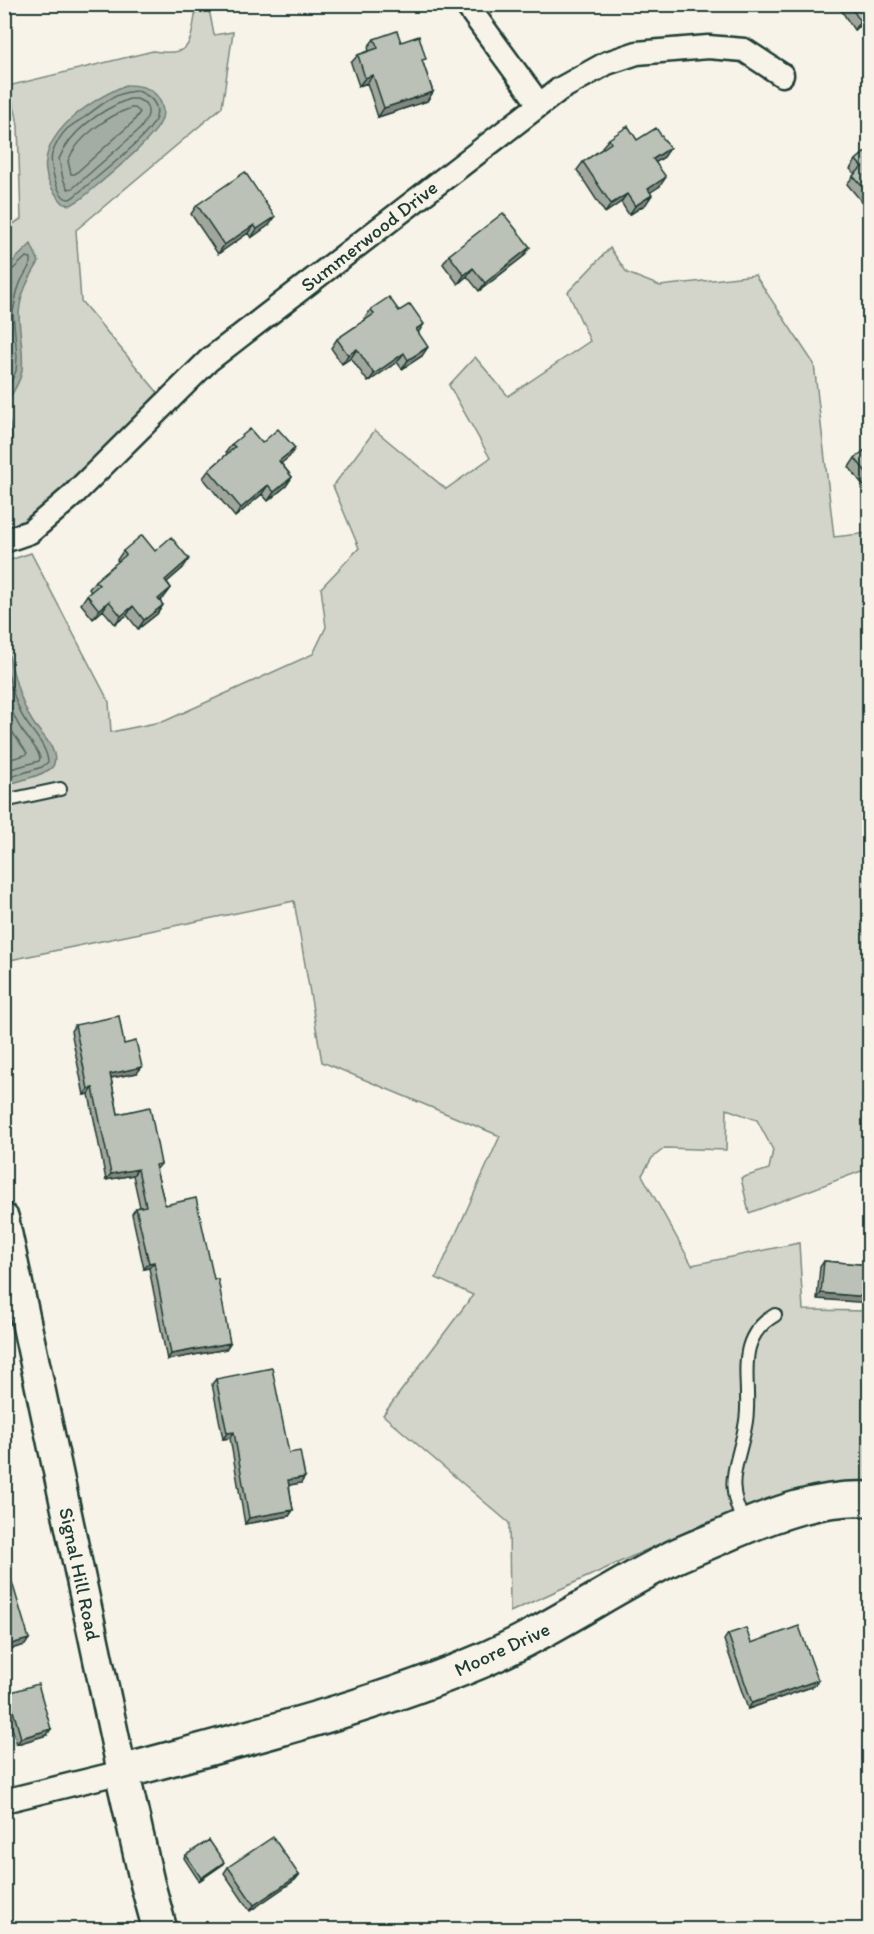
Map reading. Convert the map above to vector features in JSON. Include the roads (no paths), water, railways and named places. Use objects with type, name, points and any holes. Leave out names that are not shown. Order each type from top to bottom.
[{"type":"main road","name":"Moore Drive","points":[[122,1772],[359,1706],[448,1675],[540,1633],[675,1557],[746,1526],[789,1510],[826,1502],[870,1499]]},
{"type":"main road","name":"Signal Hill Road","points":[[122,1772],[160,1929]]},
{"type":"street","points":[[466,4],[539,104]]},
{"type":"street","name":"Summerwood Drive","points":[[4,541],[30,532],[72,496],[209,360],[560,89],[607,63],[637,53],[708,47],[744,50],[782,75]]},
{"type":"street","name":"Signal Hill Road","points":[[4,1218],[122,1772]]},
{"type":"street","points":[[4,1801],[122,1772]]},
{"type":"lane","points":[[4,801],[60,789]]},
{"type":"lane","points":[[746,1526],[737,1508],[733,1492],[733,1472],[746,1421],[746,1357],[749,1344],[757,1330],[775,1315]]},
{"type":"water","points":[[126,85],[145,88],[156,95],[162,107],[161,121],[148,139],[112,173],[81,199],[71,205],[64,204],[50,185],[46,166],[49,149],[59,132],[73,117],[108,93]]},
{"type":"water","points":[[31,244],[39,262],[21,300],[19,321],[22,370],[8,404],[12,442],[5,452],[5,269]]},
{"type":"water","points":[[4,638],[22,702],[32,721],[54,752],[55,758],[52,768],[47,771],[5,785]]}]
